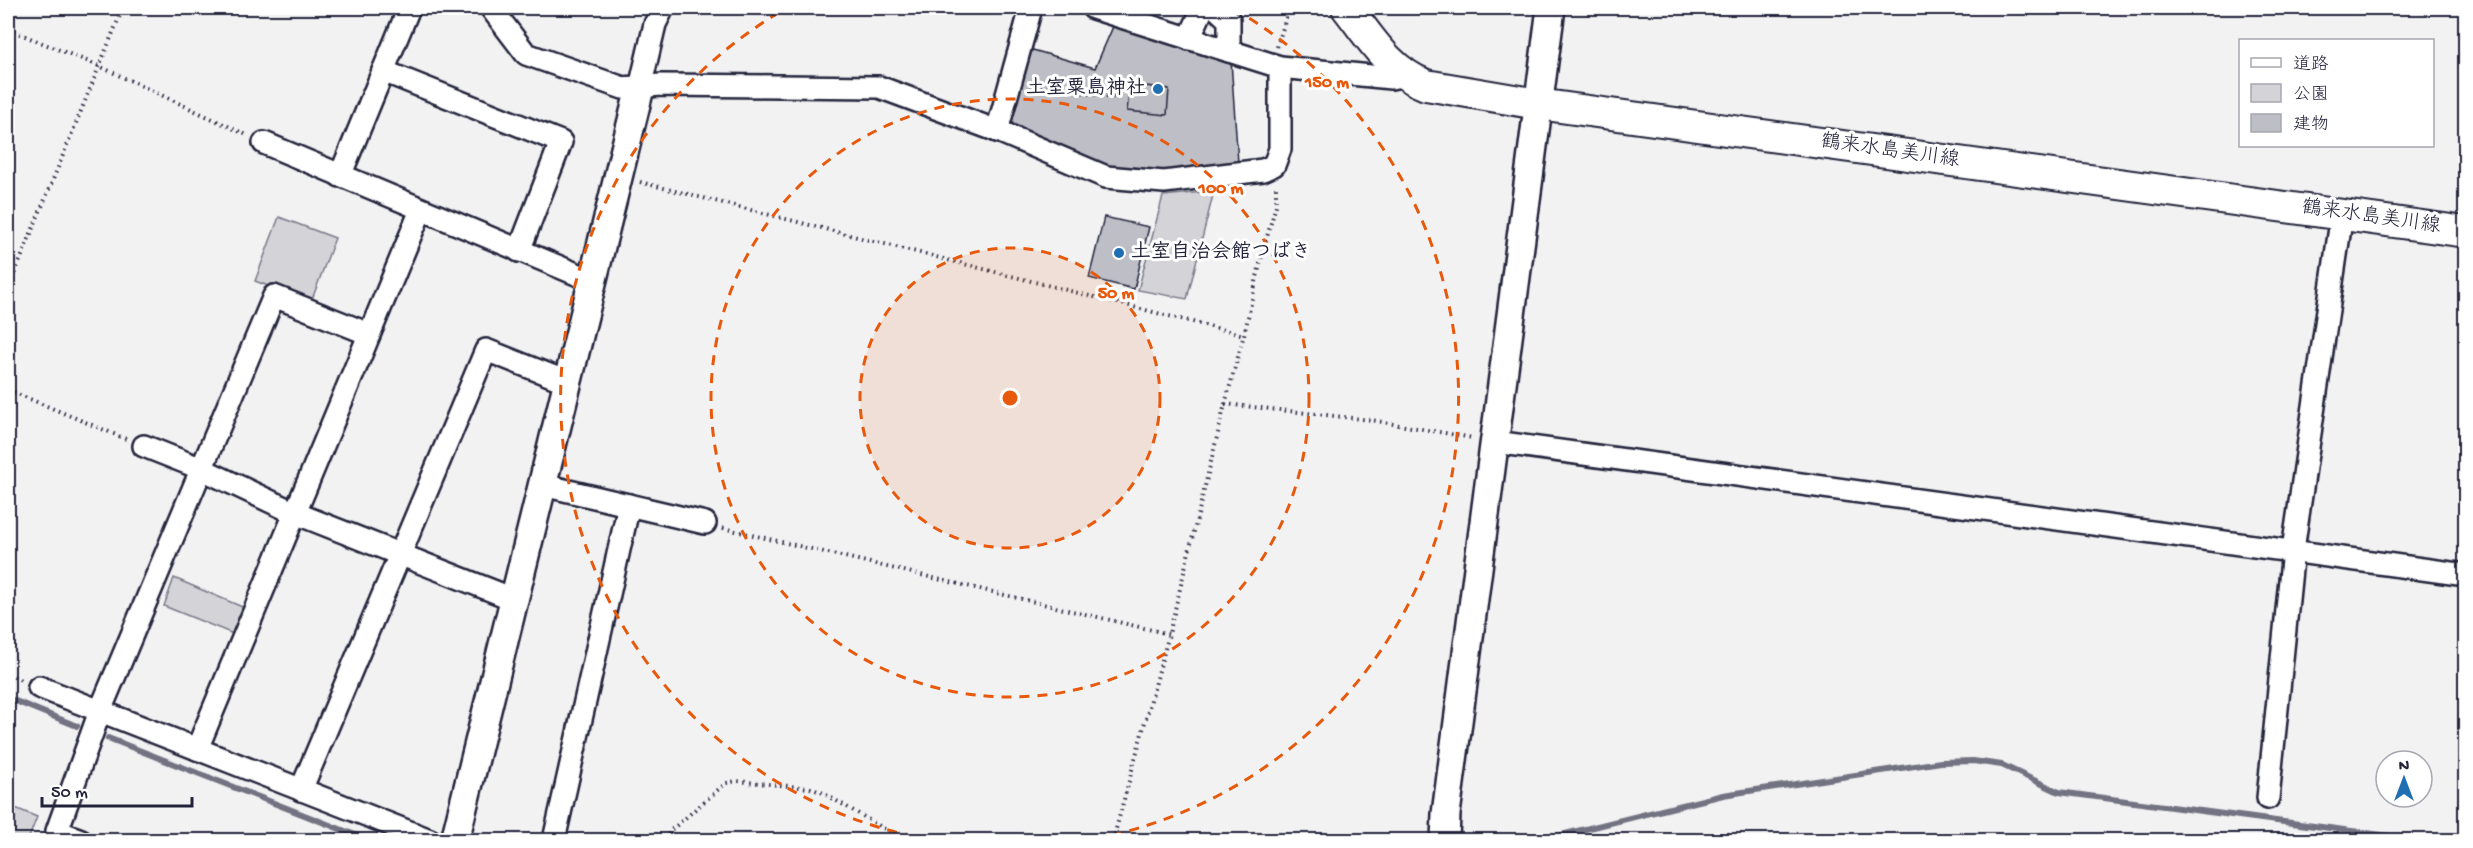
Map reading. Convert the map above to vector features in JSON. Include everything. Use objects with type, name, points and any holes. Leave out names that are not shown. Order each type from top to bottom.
[{"type":"main road","name":"鶴来水島美川線","points":[[1347,8],[1389,62],[1404,75],[1426,85],[1538,104],[2466,232]]},
{"type":"street","points":[[340,176],[409,8]]},
{"type":"street","points":[[492,8],[526,54],[623,88],[661,85],[879,87],[997,131],[1106,177],[1164,182],[1263,170],[1274,165],[1280,149],[1276,66]]},
{"type":"street","points":[[455,840],[655,24],[663,8]]},
{"type":"street","points":[[997,131],[1031,8]]},
{"type":"street","points":[[1093,8],[1276,66],[1391,78],[1404,75]]},
{"type":"street","points":[[1189,39],[1203,8]]},
{"type":"street","points":[[1216,8],[1229,20],[1229,51]]},
{"type":"street","points":[[1446,840],[1448,804],[1551,8]]},
{"type":"street","points":[[382,71],[561,142],[519,251]]},
{"type":"street","points":[[264,143],[593,281]]},
{"type":"street","points":[[197,749],[421,210]]},
{"type":"street","points":[[2268,798],[2293,550],[2342,214]]},
{"type":"street","points":[[81,840],[57,831],[100,711],[274,296],[369,334]]},
{"type":"street","points":[[301,790],[486,350],[567,382]]},
{"type":"street","points":[[1495,442],[2466,575]]},
{"type":"street","points":[[144,446],[202,469],[296,513],[513,599]]},
{"type":"street","points":[[543,485],[705,523]]},
{"type":"street","points":[[554,840],[629,505]]},
{"type":"street","points":[[39,687],[430,840]]},
{"type":"path","points":[[8,290],[123,8]]},
{"type":"path","points":[[1276,66],[1289,8]]},
{"type":"path","points":[[8,29],[99,66],[264,143]]},
{"type":"path","points":[[1011,81],[1118,98]]},
{"type":"path","points":[[1113,840],[1169,634],[1276,205],[1274,165]]},
{"type":"path","points":[[619,177],[1244,335]]},
{"type":"path","points":[[8,390],[144,446]]},
{"type":"path","points":[[1225,404],[1371,420],[1495,442]]},
{"type":"path","points":[[705,523],[1169,634]]},
{"type":"path","points":[[666,840],[670,831],[726,783],[748,781],[810,788],[821,792],[904,840]]},
{"type":"path","points":[[2278,840],[2290,840]]},
{"type":"green space","points":[[1214,191],[1187,299],[1138,290],[1163,196]]},
{"type":"green space","points":[[279,217],[335,238],[311,302],[255,281]]},
{"type":"green space","points":[[174,578],[247,609],[238,636],[164,606]]},
{"type":"green space","points":[[8,805],[37,817],[28,840],[8,840]]},
{"type":"building","points":[[1115,22],[1231,61],[1238,163],[1182,170],[1139,170],[1107,166],[1007,123],[1026,48],[1095,68]]},
{"type":"building","points":[[1130,84],[1169,89],[1167,115],[1127,111]]},
{"type":"building","name":"土室自治会館つばき","points":[[1104,217],[1149,227],[1134,289],[1089,278]]},
{"type":"waterway","points":[[8,698],[77,726]]},
{"type":"waterway","points":[[108,738],[368,840]]},
{"type":"waterway","points":[[1541,840],[1723,795],[1941,762],[1973,761],[2002,765],[2059,792],[2419,840]]},
{"type":"place","name":"土室粟島神社","points":[[1158,89]]},
{"type":"place","name":"土室自治会館つばき","points":[[1119,253]]}]
